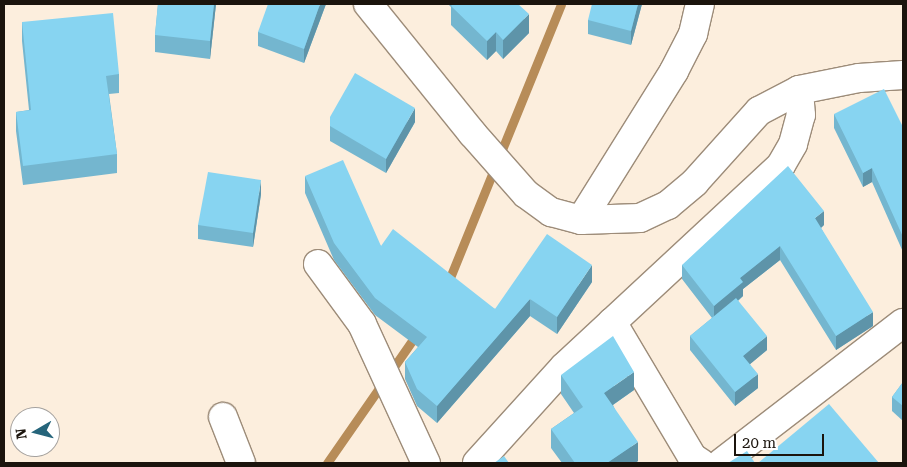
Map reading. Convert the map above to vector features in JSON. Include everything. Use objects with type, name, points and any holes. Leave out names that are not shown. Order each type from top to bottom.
[{"type":"street","points":[[368,4],[472,133],[526,194],[551,212],[581,220],[640,218],[668,205],[695,182],[759,111],[799,90],[859,78],[903,75]]},
{"type":"street","points":[[581,220],[674,71],[693,34],[700,4]]},
{"type":"street","points":[[477,463],[564,367],[781,165],[793,144],[801,116],[799,90]]},
{"type":"street","points":[[318,264],[362,324],[426,463]]},
{"type":"street","points":[[612,322],[692,457],[701,463]]},
{"type":"street","points":[[721,463],[903,323]]},
{"type":"street","points":[[223,418],[241,463]]},
{"type":"building","points":[[158,4],[214,4],[210,41],[155,35]]},
{"type":"building","points":[[268,4],[320,4],[304,49],[258,32]]},
{"type":"building","points":[[453,4],[518,4],[529,14],[503,40],[496,32],[487,41],[451,6]]},
{"type":"building","points":[[592,4],[638,4],[631,31],[588,20]]},
{"type":"building","points":[[113,13],[119,74],[106,76],[117,154],[23,166],[16,112],[31,110],[22,22]]},
{"type":"building","points":[[355,73],[415,108],[386,159],[330,126],[330,117]]},
{"type":"building","points":[[884,89],[903,127],[903,237],[872,168],[863,173],[834,114]]},
{"type":"building","points":[[343,160],[381,246],[393,229],[495,309],[547,234],[592,265],[557,317],[530,299],[437,406],[417,389],[405,362],[427,337],[375,298],[334,243],[305,176]]},
{"type":"building","points":[[788,166],[824,211],[815,218],[873,312],[836,336],[780,246],[740,278],[743,282],[714,306],[682,265]]},
{"type":"building","points":[[208,172],[261,180],[253,233],[198,225]]},
{"type":"building","points":[[736,298],[767,336],[743,356],[758,374],[735,392],[690,336]]},
{"type":"building","points":[[613,336],[634,372],[604,393],[638,442],[607,463],[575,463],[551,429],[583,407],[561,375]]},
{"type":"building","points":[[903,382],[903,406],[892,397]]},
{"type":"building","points":[[829,404],[879,463],[758,463]]},
{"type":"building","points":[[747,451],[755,463],[728,463]]},
{"type":"building","points":[[504,456],[509,463],[494,463]]},
{"type":"waterway","points":[[447,285],[561,4]]},
{"type":"waterway","points":[[327,463],[418,332]]}]
